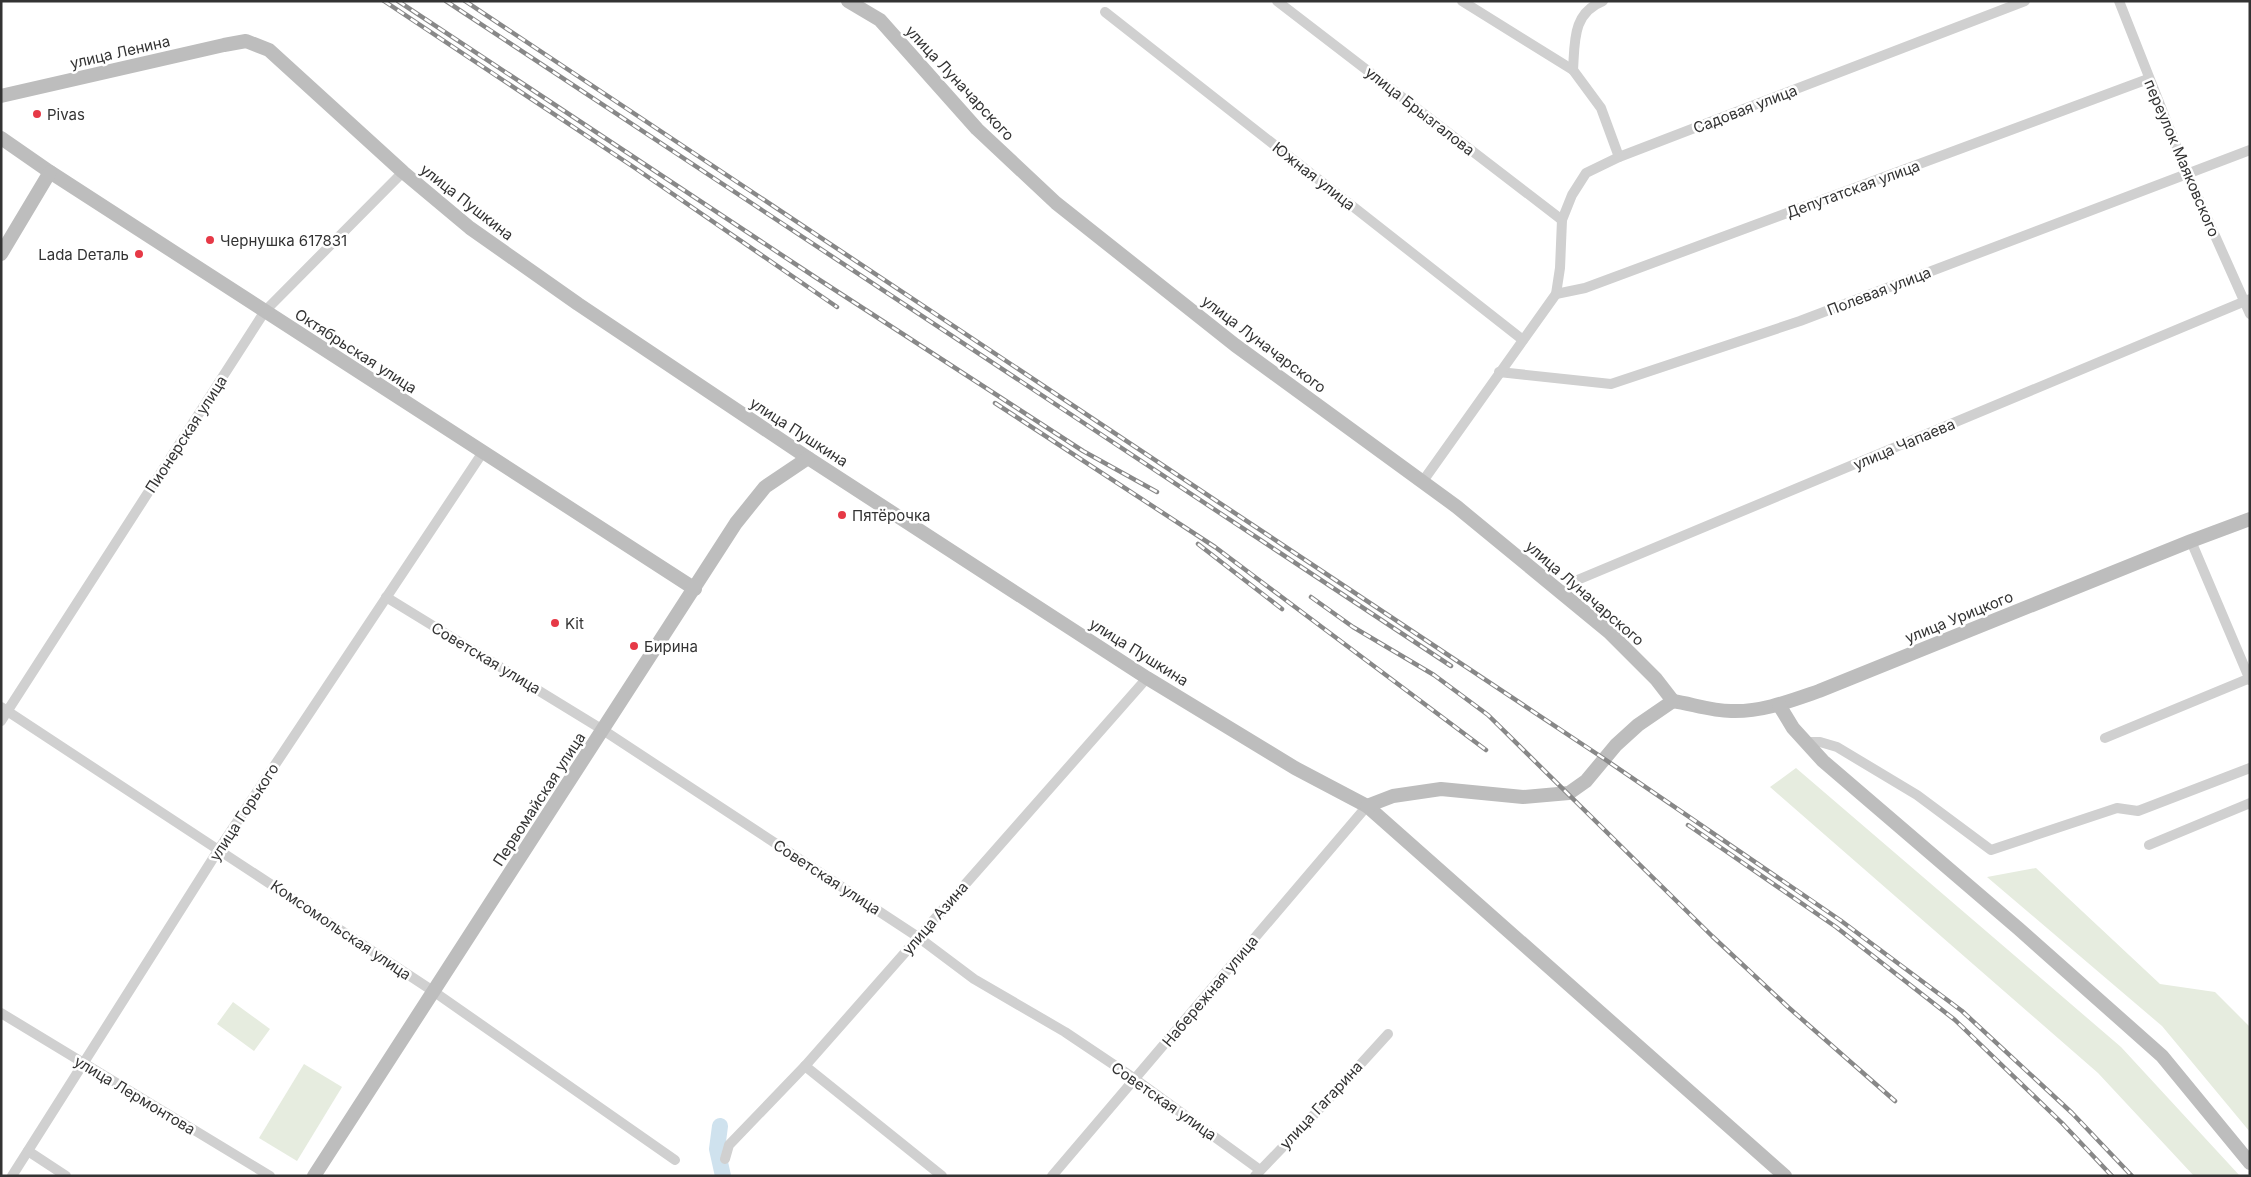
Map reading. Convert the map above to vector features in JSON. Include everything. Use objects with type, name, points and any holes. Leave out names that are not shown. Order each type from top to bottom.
[{"type":"street","name":"улица Луначарского","points":[[848,1],[880,20],[977,129],[1056,203],[1235,345],[1457,507],[1609,632],[1656,680],[1673,701]]},
{"type":"street","name":"улица Брызгалова","points":[[1278,1],[1562,220]]},
{"type":"street","points":[[1462,1],[1573,70],[1600,108],[1619,157]]},
{"type":"street","points":[[1573,70],[1576,27],[1590,6],[1603,1]]},
{"type":"street","name":"Садовая улица","points":[[1556,294],[1560,268],[1562,220],[1572,195],[1586,173],[1619,157],[2025,1]]},
{"type":"street","name":"переулок Маяковского","points":[[2119,1],[2148,79],[2187,173],[2247,300],[2250,314]]},
{"type":"street","name":"Южная улица","points":[[1105,12],[1523,340]]},
{"type":"street","name":"улица Ленина","points":[[1,96],[144,62],[246,41]]},
{"type":"street","name":"улица Пушкина","points":[[246,41],[269,50],[403,172],[470,228],[578,304],[808,458],[1147,678],[1295,768],[1367,806],[1785,1176]]},
{"type":"street","name":"Депутатская улица","points":[[1556,294],[1584,288],[2148,79]]},
{"type":"street","name":"Октябрьская улица","points":[[1,138],[50,172],[696,589]]},
{"type":"street","name":"Полевая улица","points":[[1499,372],[1611,384],[1800,321],[2250,150]]},
{"type":"street","points":[[1,254],[50,172]]},
{"type":"street","name":"Пионерская улица","points":[[1,721],[5,709],[265,311],[403,172]]},
{"type":"street","points":[[1422,482],[1556,294]]},
{"type":"street","name":"улица Чапаева","points":[[1563,593],[1575,581],[2247,300]]},
{"type":"street","name":"улица Горького","points":[[12,1176],[82,1062],[219,849],[483,452]]},
{"type":"street","name":"Первомайская улица","points":[[314,1176],[752,501],[765,487],[808,458]]},
{"type":"street","name":"улица Урицкого","points":[[1673,701],[1730,712],[1755,710],[1779,705],[1828,688],[2191,541],[2250,519]]},
{"type":"street","points":[[2105,738],[2250,679],[2191,541]]},
{"type":"street","name":"Советская улица","points":[[386,597],[603,730],[918,937],[974,979],[1065,1032],[1134,1079],[1257,1173]]},
{"type":"street","name":"улица Азина","points":[[725,1159],[729,1145],[806,1066],[1147,678]]},
{"type":"street","points":[[1367,806],[1393,796],[1441,789],[1524,797],[1569,793],[1586,781],[1616,744],[1638,724],[1673,701]]},
{"type":"street","points":[[1779,705],[1804,742],[1823,761],[2162,1056],[2250,1163]]},
{"type":"street","name":"Комсомольская улица","points":[[5,709],[433,991],[675,1160]]},
{"type":"street","points":[[1804,742],[1820,742],[1837,747],[1917,795],[1991,850],[2117,808],[2138,811],[2250,768]]},
{"type":"street","points":[[2149,845],[2250,804]]},
{"type":"street","name":"Набережная улица","points":[[1052,1176],[1367,806]]},
{"type":"street","name":"улица Лермонтова","points":[[1,1013],[270,1176]]},
{"type":"street","name":"улица Гагарина","points":[[1257,1173],[1388,1034]]},
{"type":"street","points":[[806,1066],[942,1176]]},
{"type":"street","points":[[28,1151],[66,1176]]},
{"type":"shaded area","points":[[1796,768],[2121,1047],[2240,1176],[2194,1176],[2098,1073],[1770,787]]},
{"type":"shaded area","points":[[2036,868],[2160,984],[2215,992],[2250,1027],[2250,1132],[2162,1026],[1987,877]]},
{"type":"shaded area","points":[[233,1002],[270,1029],[254,1051],[217,1024]]},
{"type":"shaded area","points":[[304,1064],[342,1087],[297,1161],[259,1138]]},
{"type":"waterway","points":[[720,1126],[717,1149],[723,1176]]},
{"type":"railway","points":[[384,1],[635,168],[837,307]]},
{"type":"railway","points":[[398,1],[815,277],[1083,451],[1157,492]]},
{"type":"railway","points":[[446,1],[1451,666]]},
{"type":"railway","points":[[465,1],[1603,758],[1840,920],[1962,1011],[2072,1113],[2132,1176]]},
{"type":"railway","points":[[995,403],[1215,547],[1486,750]]},
{"type":"railway","points":[[1198,544],[1282,609]]},
{"type":"railway","points":[[1311,597],[1353,627],[1434,675],[1488,715],[1712,936],[1788,1007],[1895,1101]]},
{"type":"railway","points":[[1688,825],[1836,927],[1955,1020],[2062,1123],[2112,1176]]},
{"type":"place","name":"Pivas","points":[[37,114]]},
{"type":"place","name":"Чернушка 617831","points":[[210,240]]},
{"type":"place","name":"Lada Dеталь","points":[[139,254]]},
{"type":"place","name":"Пятёрочка","points":[[842,515]]},
{"type":"place","name":"Kit","points":[[555,623]]},
{"type":"place","name":"Бирина","points":[[634,646]]}]
